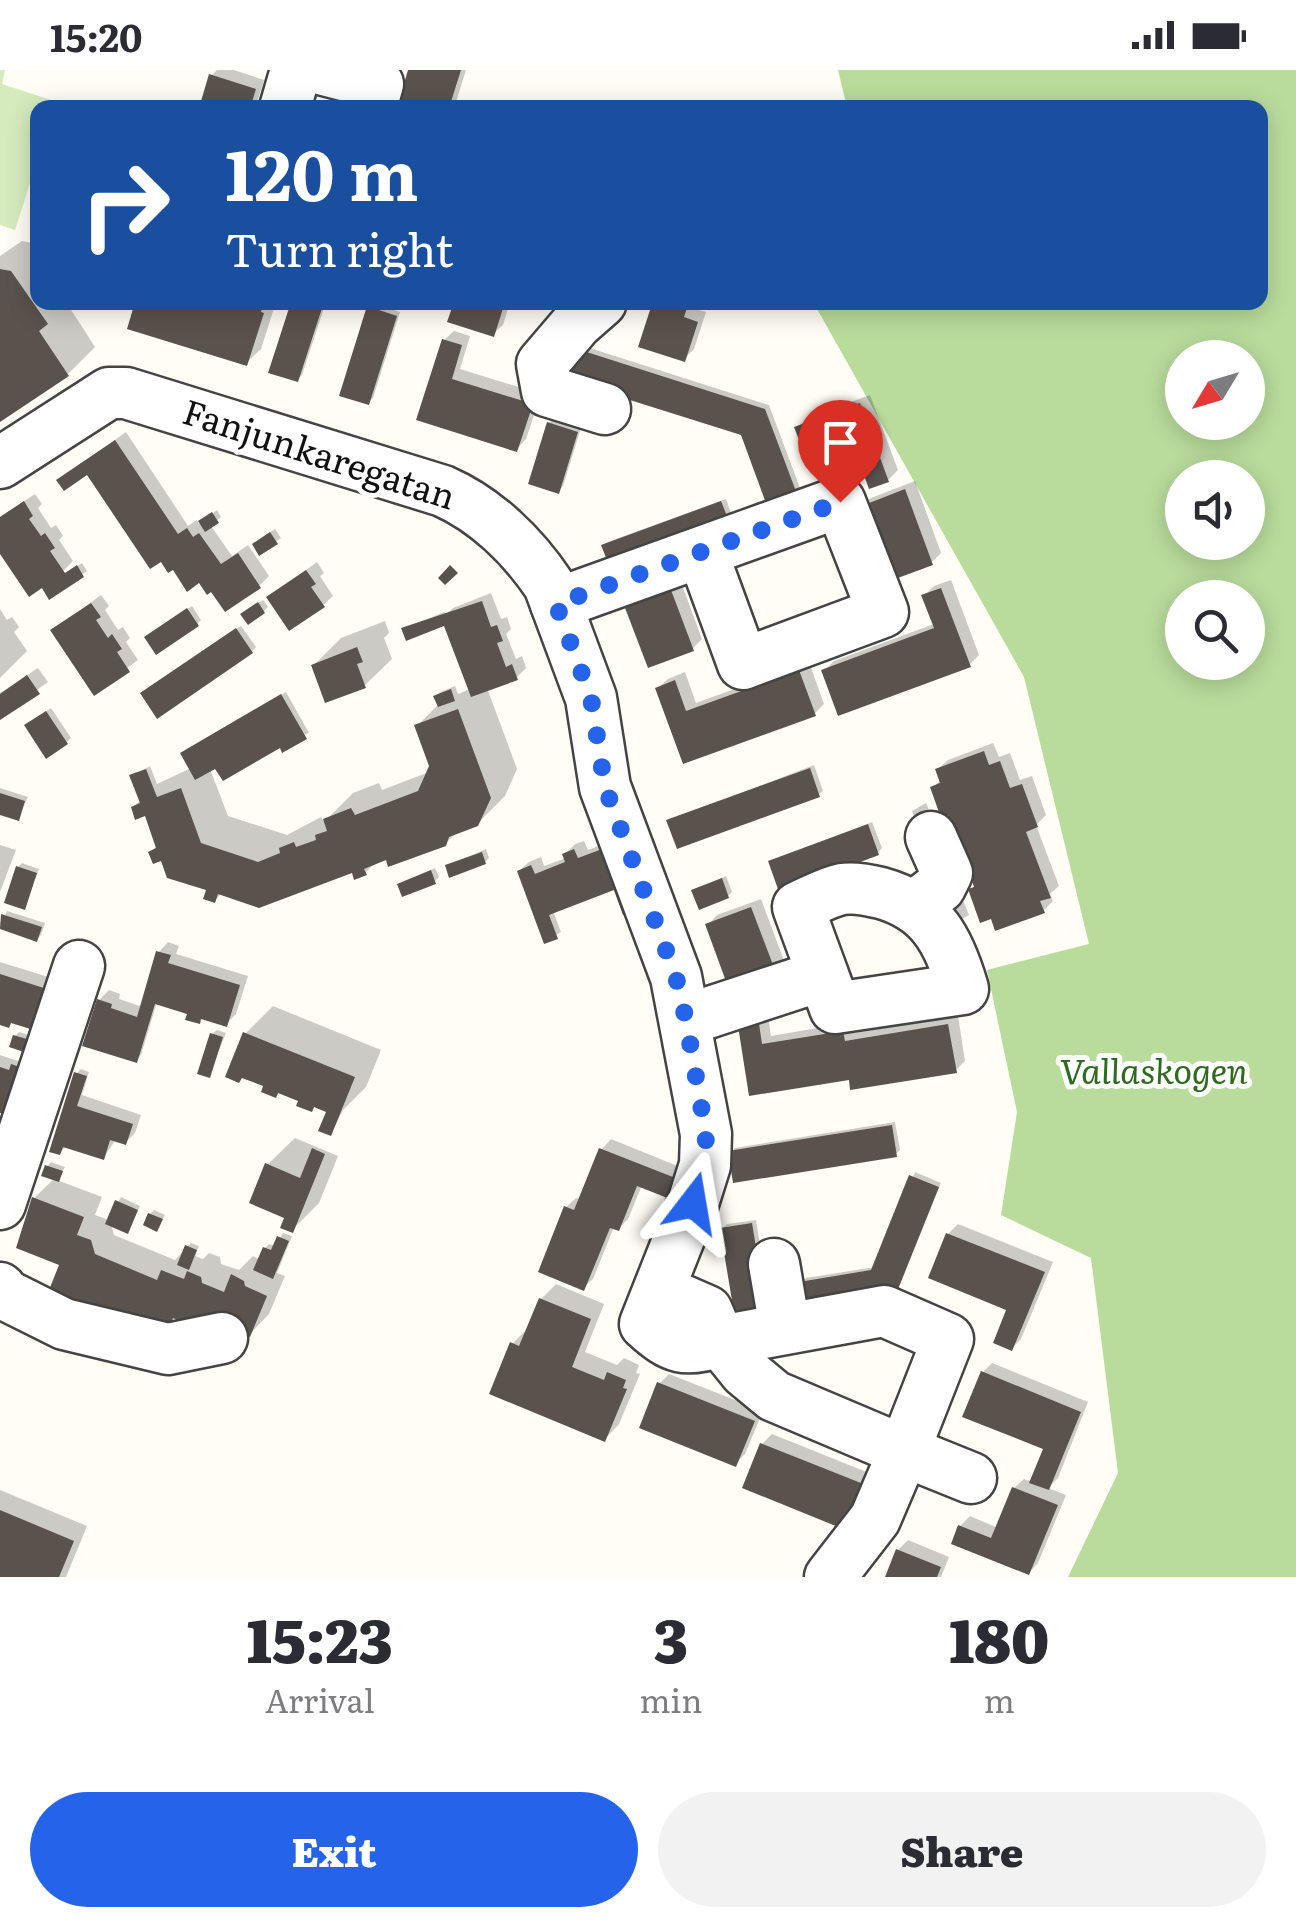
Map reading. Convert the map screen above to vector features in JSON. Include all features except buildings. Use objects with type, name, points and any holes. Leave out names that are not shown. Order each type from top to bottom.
[{"type":"street","points":[[287,100],[296,70]]},
{"type":"street","points":[[324,70],[378,84],[373,100]]},
{"type":"street","points":[[592,310],[542,364],[548,391],[605,409]]},
{"type":"street","name":"Fanjunkaregatan","points":[[0,463],[109,392],[126,392],[464,501],[483,514],[539,569],[591,698],[605,787],[671,961],[686,1020],[706,1134],[705,1165],[644,1324],[662,1340],[693,1350],[720,1341]]},
{"type":"street","points":[[556,604],[702,552]]},
{"type":"street","points":[[915,906],[940,887],[947,873],[932,837]]},
{"type":"street","points":[[686,1020],[811,990],[963,989],[955,960],[943,938],[915,906],[863,889],[841,890],[798,907],[811,990]]},
{"type":"street","points":[[0,1204],[80,966]]},
{"type":"street","points":[[774,1264],[785,1328]]},
{"type":"street","points":[[2,1294],[64,1324],[168,1349],[222,1338]]},
{"type":"street","points":[[830,1577],[876,1519],[904,1451],[948,1339],[884,1312],[720,1341],[745,1372],[774,1396],[904,1451],[971,1478]]},
{"type":"green space","points":[[0,70],[5,70],[2,84],[51,100],[30,100],[30,183],[15,230],[0,225]]},
{"type":"green space","name":"Vallaskogen","points":[[838,70],[1296,70],[1296,1577],[1068,1577],[1118,1473],[1091,1258],[1001,1215],[1017,1112],[987,970],[1089,944],[1024,677],[818,310],[1268,310],[1268,100],[845,100]]},
{"type":"route","points":[[693,1203],[705,1165],[706,1134],[686,1020],[676,977],[605,787],[591,698],[556,604],[840,502]]}]
